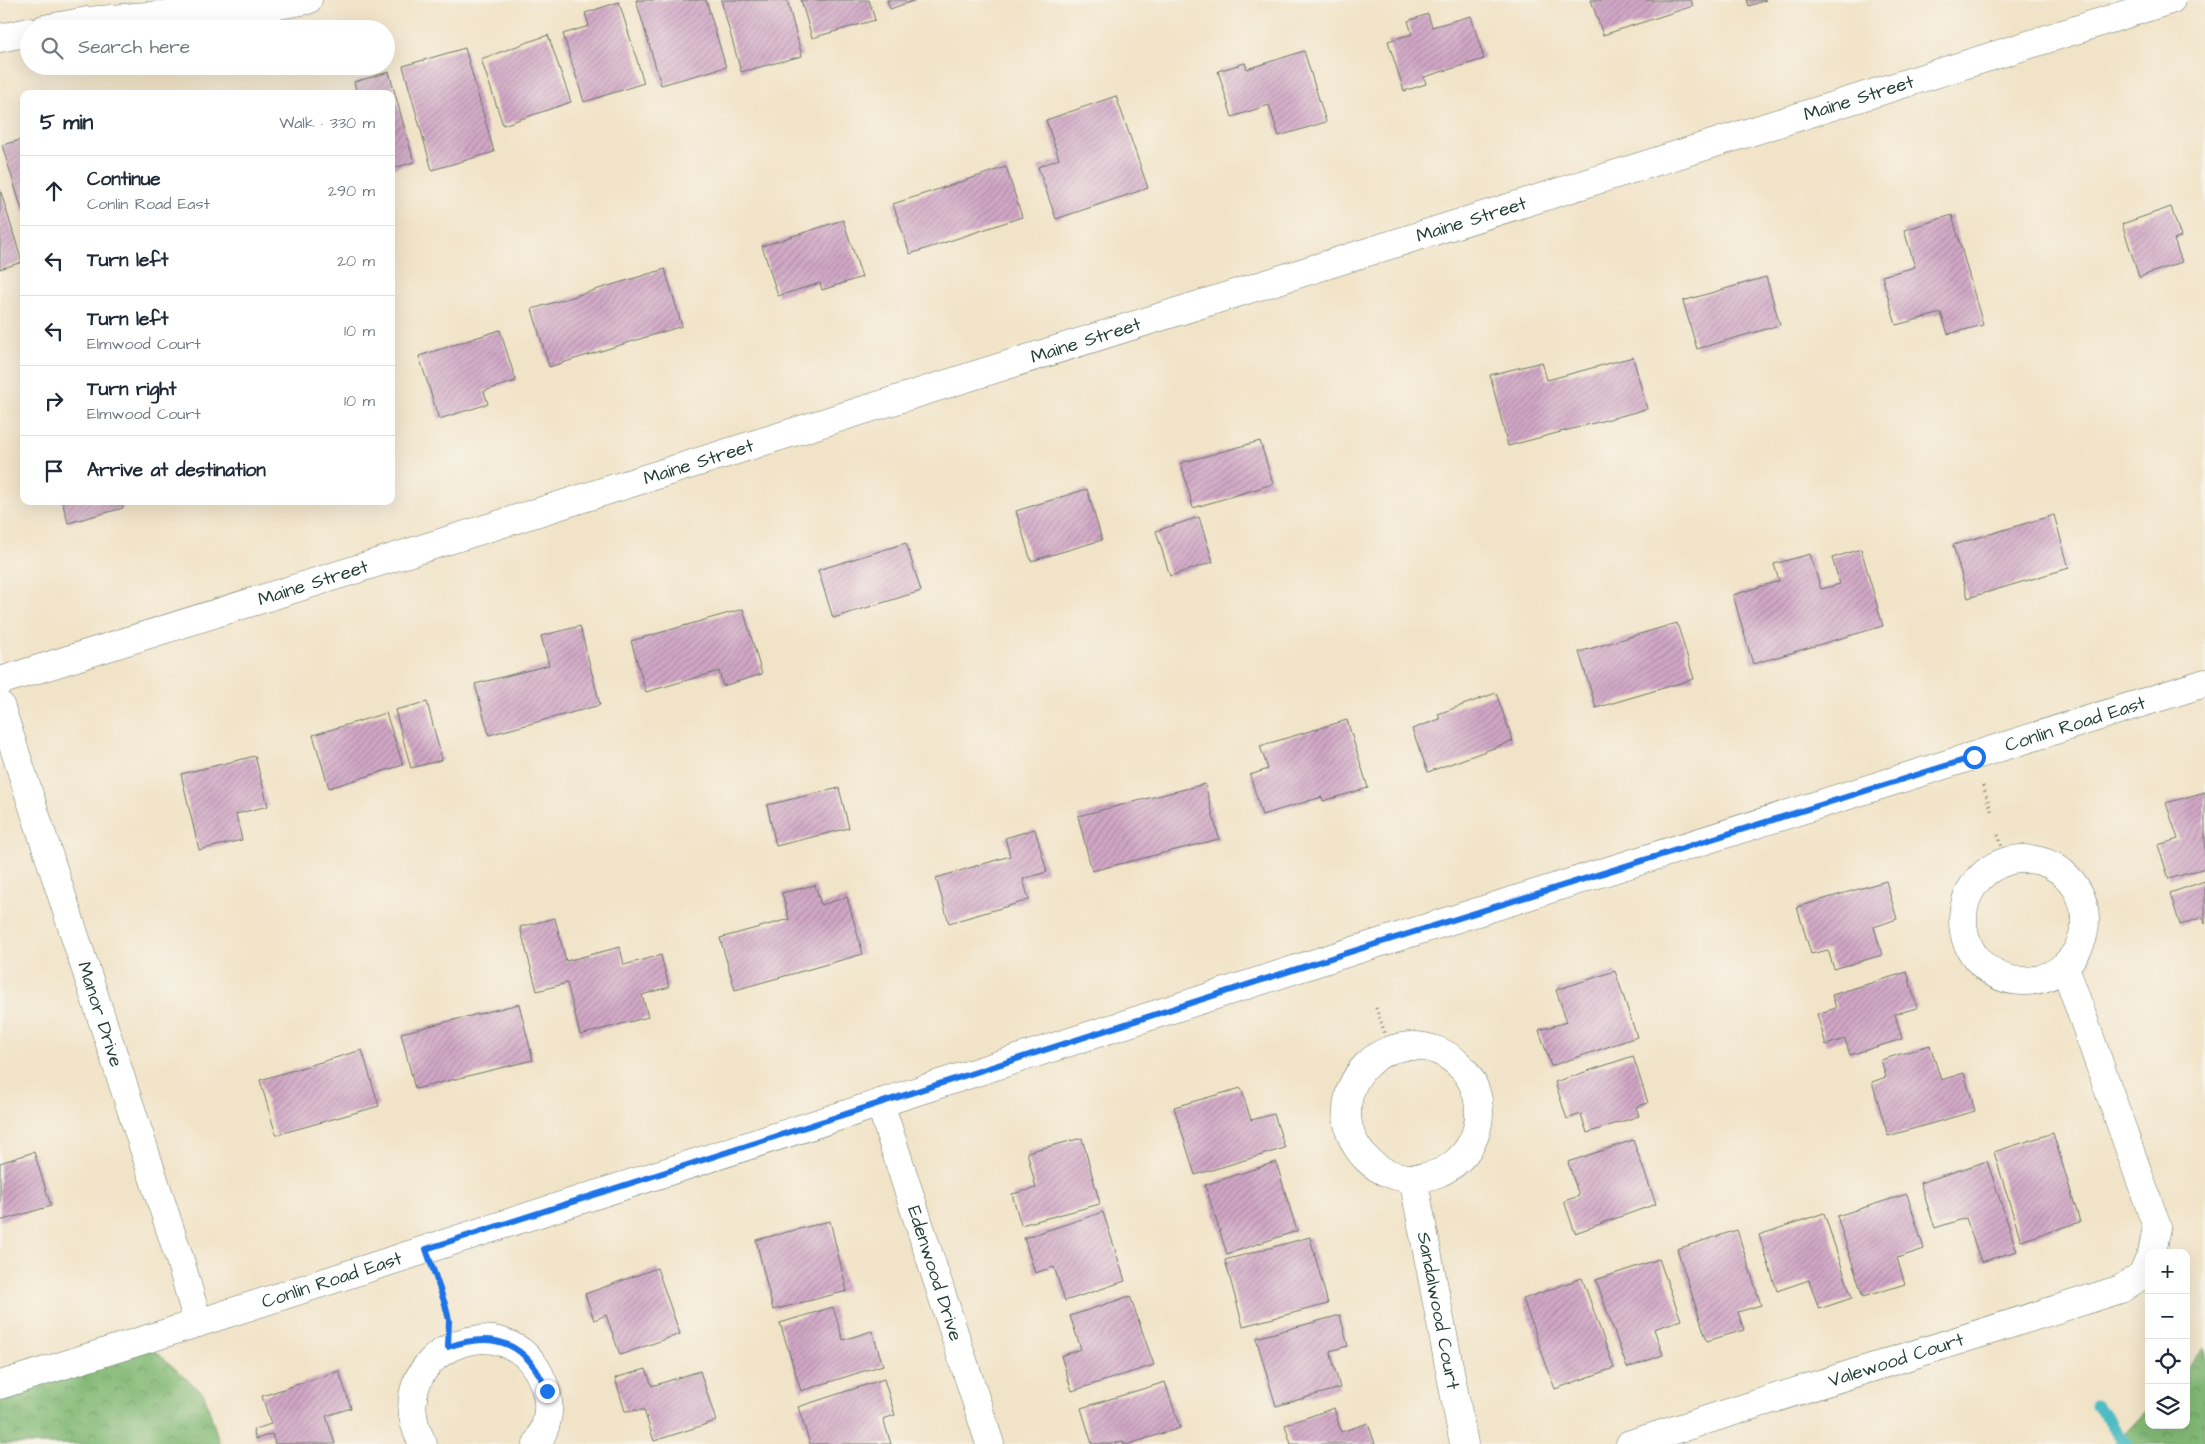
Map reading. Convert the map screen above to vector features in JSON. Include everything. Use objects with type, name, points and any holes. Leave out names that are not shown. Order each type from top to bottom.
[{"type":"street","points":[[87,20],[279,5],[308,0]]},
{"type":"street","name":"Maine Street","points":[[0,682],[2171,0]]},
{"type":"street","points":[[0,38],[20,34]]},
{"type":"street","name":"Conlin Road East","points":[[0,1385],[1324,960],[2205,683]]},
{"type":"street","name":"Manor Drive","points":[[0,705],[177,1250],[198,1323]]},
{"type":"street","points":[[2021,859],[2046,862],[2067,876],[2081,897],[2086,922],[2080,946],[2065,967],[2039,980],[2009,980],[1982,966],[1966,942],[1962,912],[1974,884],[1996,865],[2007,862],[2021,859]]},
{"type":"street","points":[[2065,967],[2157,1226],[2153,1249]]},
{"type":"street","points":[[1406,1045],[1434,1048],[1458,1062],[1475,1085],[1480,1113],[1474,1141],[1456,1163],[1432,1176],[1404,1178],[1377,1168],[1360,1153],[1349,1133],[1346,1110],[1350,1088],[1362,1069],[1378,1054],[1391,1050],[1406,1045]]},
{"type":"street","name":"Edenwood Drive","points":[[880,1103],[990,1444]]},
{"type":"street","name":"Sandalwood Court","points":[[1413,1178],[1464,1444]]},
{"type":"street","name":"Valewood Court","points":[[1630,1444],[2121,1289],[2142,1275],[2145,1268]]},
{"type":"street","points":[[424,1444],[414,1423],[412,1400],[418,1379],[431,1360],[448,1347],[468,1340],[489,1339],[509,1345],[526,1356],[539,1372],[547,1391],[549,1412],[544,1432],[537,1444]]},
{"type":"path","points":[[1998,835],[2007,862]]},
{"type":"path","points":[[1376,1008],[1391,1050]]},
{"type":"path","points":[[426,1249],[449,1320],[448,1347]]},
{"type":"green space","points":[[145,1342],[204,1394],[220,1444],[0,1444],[0,1388]]},
{"type":"green space","points":[[2205,1348],[2205,1444],[2115,1444],[2145,1412],[2145,1429],[2190,1429],[2190,1364]]},
{"type":"building","points":[[636,0],[706,0],[726,67],[661,85]]},
{"type":"building","points":[[721,0],[787,0],[802,56],[741,72]]},
{"type":"building","points":[[801,0],[869,0],[875,20],[812,38]]},
{"type":"building","points":[[887,0],[916,0],[890,9]]},
{"type":"building","points":[[1591,0],[1691,0],[1693,6],[1603,35]]},
{"type":"building","points":[[1747,0],[1766,0],[1749,6]]},
{"type":"building","points":[[619,2],[644,83],[584,102],[563,34],[589,26],[585,13]]},
{"type":"building","points":[[1428,14],[1432,27],[1471,16],[1484,59],[1424,77],[1426,84],[1404,91],[1388,41],[1412,34],[1408,21]]},
{"type":"building","points":[[548,35],[571,102],[503,125],[481,59]]},
{"type":"building","points":[[465,48],[494,152],[432,170],[403,66]]},
{"type":"building","points":[[1304,51],[1326,122],[1279,136],[1269,105],[1232,117],[1218,71],[1245,63],[1247,69]]},
{"type":"building","points":[[378,75],[390,75],[394,90],[356,90],[354,82]]},
{"type":"building","points":[[395,94],[414,162],[395,168]]},
{"type":"building","points":[[1116,96],[1148,188],[1056,219],[1038,167],[1059,159],[1046,120]]},
{"type":"building","points":[[20,140],[20,203],[2,145]]},
{"type":"building","points":[[1006,167],[1022,217],[910,254],[893,204]]},
{"type":"building","points":[[0,189],[20,255],[20,263],[0,269]]},
{"type":"building","points":[[2171,207],[2181,237],[2174,240],[2182,262],[2139,277],[2122,224]]},
{"type":"building","points":[[1952,215],[1983,325],[1948,334],[1941,313],[1896,325],[1882,276],[1915,267],[1904,230]]},
{"type":"building","points":[[843,220],[862,277],[822,290],[820,283],[778,296],[762,246]]},
{"type":"building","points":[[665,269],[682,326],[549,367],[532,309]]},
{"type":"building","points":[[1766,277],[1780,325],[1697,349],[1683,301]]},
{"type":"building","points":[[500,330],[516,381],[484,391],[488,404],[439,419],[419,356]]},
{"type":"building","points":[[1633,357],[1647,409],[1508,446],[1490,375],[1542,362],[1547,380]]},
{"type":"building","points":[[1260,441],[1273,484],[1193,508],[1181,463]]},
{"type":"building","points":[[1087,489],[1102,540],[1031,561],[1016,511]]},
{"type":"building","points":[[63,505],[122,505],[123,508],[68,523]]},
{"type":"building","points":[[2054,515],[2069,568],[1968,598],[1953,545]]},
{"type":"building","points":[[1199,517],[1213,562],[1170,576],[1156,531]]},
{"type":"building","points":[[906,543],[921,591],[833,618],[818,570]]},
{"type":"building","points":[[1861,549],[1883,626],[1753,664],[1733,595],[1779,581],[1774,564],[1810,554],[1821,589],[1840,584],[1832,558]]},
{"type":"building","points":[[743,609],[762,674],[723,686],[719,671],[646,692],[631,641]]},
{"type":"building","points":[[1677,623],[1694,679],[1596,708],[1579,652]]},
{"type":"building","points":[[580,626],[600,705],[489,735],[475,684],[549,665],[541,636]]},
{"type":"building","points":[[1496,693],[1513,741],[1428,772],[1412,729],[1440,719],[1438,714]]},
{"type":"building","points":[[427,702],[442,760],[411,768],[395,710]]},
{"type":"building","points":[[386,713],[403,765],[329,788],[313,735]]},
{"type":"building","points":[[1347,720],[1368,788],[1323,801],[1322,797],[1262,815],[1250,775],[1268,769],[1260,746]]},
{"type":"building","points":[[255,756],[268,806],[236,814],[242,840],[199,850],[181,774]]},
{"type":"building","points":[[1205,784],[1219,839],[1092,871],[1078,816]]},
{"type":"building","points":[[839,788],[849,828],[776,846],[767,805]]},
{"type":"building","points":[[2205,792],[2205,868],[2169,879],[2158,845],[2178,839],[2166,803]]},
{"type":"building","points":[[1035,829],[1047,872],[1023,879],[1029,900],[949,923],[936,878],[1010,856],[1005,838]]},
{"type":"building","points":[[1886,881],[1897,919],[1874,927],[1882,955],[1834,969],[1828,950],[1811,954],[1797,907]]},
{"type":"building","points":[[2205,881],[2205,924],[2203,917],[2180,925],[2170,893]]},
{"type":"building","points":[[815,885],[821,905],[847,897],[863,954],[735,990],[720,938],[789,919],[782,893]]},
{"type":"building","points":[[555,918],[566,961],[620,947],[624,965],[661,955],[669,987],[642,995],[648,1017],[580,1035],[567,983],[537,991],[520,927]]},
{"type":"building","points":[[1615,971],[1637,1037],[1551,1066],[1539,1030],[1567,1022],[1556,990]]},
{"type":"building","points":[[1907,972],[1917,1008],[1895,1014],[1902,1039],[1850,1055],[1845,1039],[1826,1045],[1817,1014],[1836,1008],[1832,995]]},
{"type":"building","points":[[519,1004],[533,1060],[415,1089],[401,1033]]},
{"type":"building","points":[[1930,1045],[1941,1080],[1964,1073],[1975,1111],[1888,1136],[1872,1082],[1886,1077],[1881,1060]]},
{"type":"building","points":[[362,1050],[379,1106],[276,1135],[260,1080]]},
{"type":"building","points":[[1633,1056],[1648,1103],[1636,1107],[1639,1116],[1587,1133],[1581,1114],[1567,1119],[1555,1082]]},
{"type":"building","points":[[1241,1088],[1251,1120],[1274,1114],[1285,1148],[1195,1175],[1174,1107]]},
{"type":"building","points":[[2053,1133],[2080,1222],[2021,1241],[1994,1152]]},
{"type":"building","points":[[1082,1138],[1100,1204],[1021,1225],[1012,1194],[1036,1188],[1027,1152]]},
{"type":"building","points":[[1633,1140],[1656,1204],[1575,1233],[1564,1201],[1579,1196],[1568,1162]]},
{"type":"building","points":[[34,1152],[51,1206],[0,1221],[0,1163]]},
{"type":"building","points":[[1987,1161],[2017,1251],[1981,1262],[1966,1218],[1935,1228],[1920,1183]]},
{"type":"building","points":[[1276,1162],[1297,1231],[1227,1254],[1205,1185]]},
{"type":"building","points":[[1907,1194],[1924,1249],[1897,1258],[1905,1284],[1863,1297],[1837,1216]]},
{"type":"building","points":[[1103,1212],[1125,1281],[1065,1301],[1054,1267],[1035,1273],[1024,1238]]},
{"type":"building","points":[[1824,1213],[1852,1298],[1819,1309],[1809,1280],[1777,1291],[1759,1235]]},
{"type":"building","points":[[830,1221],[847,1291],[773,1310],[756,1240]]},
{"type":"building","points":[[1737,1230],[1761,1305],[1738,1312],[1744,1330],[1707,1341],[1677,1249]]},
{"type":"building","points":[[1310,1237],[1328,1304],[1243,1326],[1225,1260]]},
{"type":"building","points":[[1659,1259],[1681,1320],[1654,1329],[1663,1355],[1627,1368],[1596,1280]]},
{"type":"building","points":[[657,1268],[680,1334],[620,1355],[606,1315],[594,1320],[585,1294]]},
{"type":"building","points":[[1582,1278],[1614,1368],[1555,1389],[1523,1299]]},
{"type":"building","points":[[1130,1296],[1154,1365],[1072,1391],[1061,1356],[1081,1349],[1070,1316]]},
{"type":"building","points":[[833,1307],[843,1340],[872,1331],[883,1365],[801,1391],[780,1323]]},
{"type":"building","points":[[1340,1315],[1348,1346],[1330,1351],[1340,1388],[1276,1406],[1256,1338]]},
{"type":"building","points":[[646,1369],[652,1386],[700,1371],[716,1421],[654,1441],[644,1410],[625,1411],[615,1378]]},
{"type":"building","points":[[339,1371],[351,1408],[326,1416],[335,1444],[275,1444],[272,1434],[256,1439],[253,1430],[271,1424],[262,1396]]},
{"type":"building","points":[[884,1379],[895,1415],[883,1419],[891,1444],[810,1444],[798,1407]]},
{"type":"building","points":[[1165,1382],[1180,1428],[1129,1444],[1124,1444],[1123,1441],[1111,1444],[1092,1444],[1081,1408]]},
{"type":"building","points":[[1334,1408],[1341,1432],[1368,1423],[1375,1444],[1291,1444],[1285,1425]]},
{"type":"waterway","points":[[2096,1405],[2127,1444]]},
{"type":"route","points":[[547,1391],[539,1372],[526,1356],[509,1345],[489,1339],[468,1340],[448,1347],[449,1320],[426,1249],[1315,963],[1974,757]]}]
